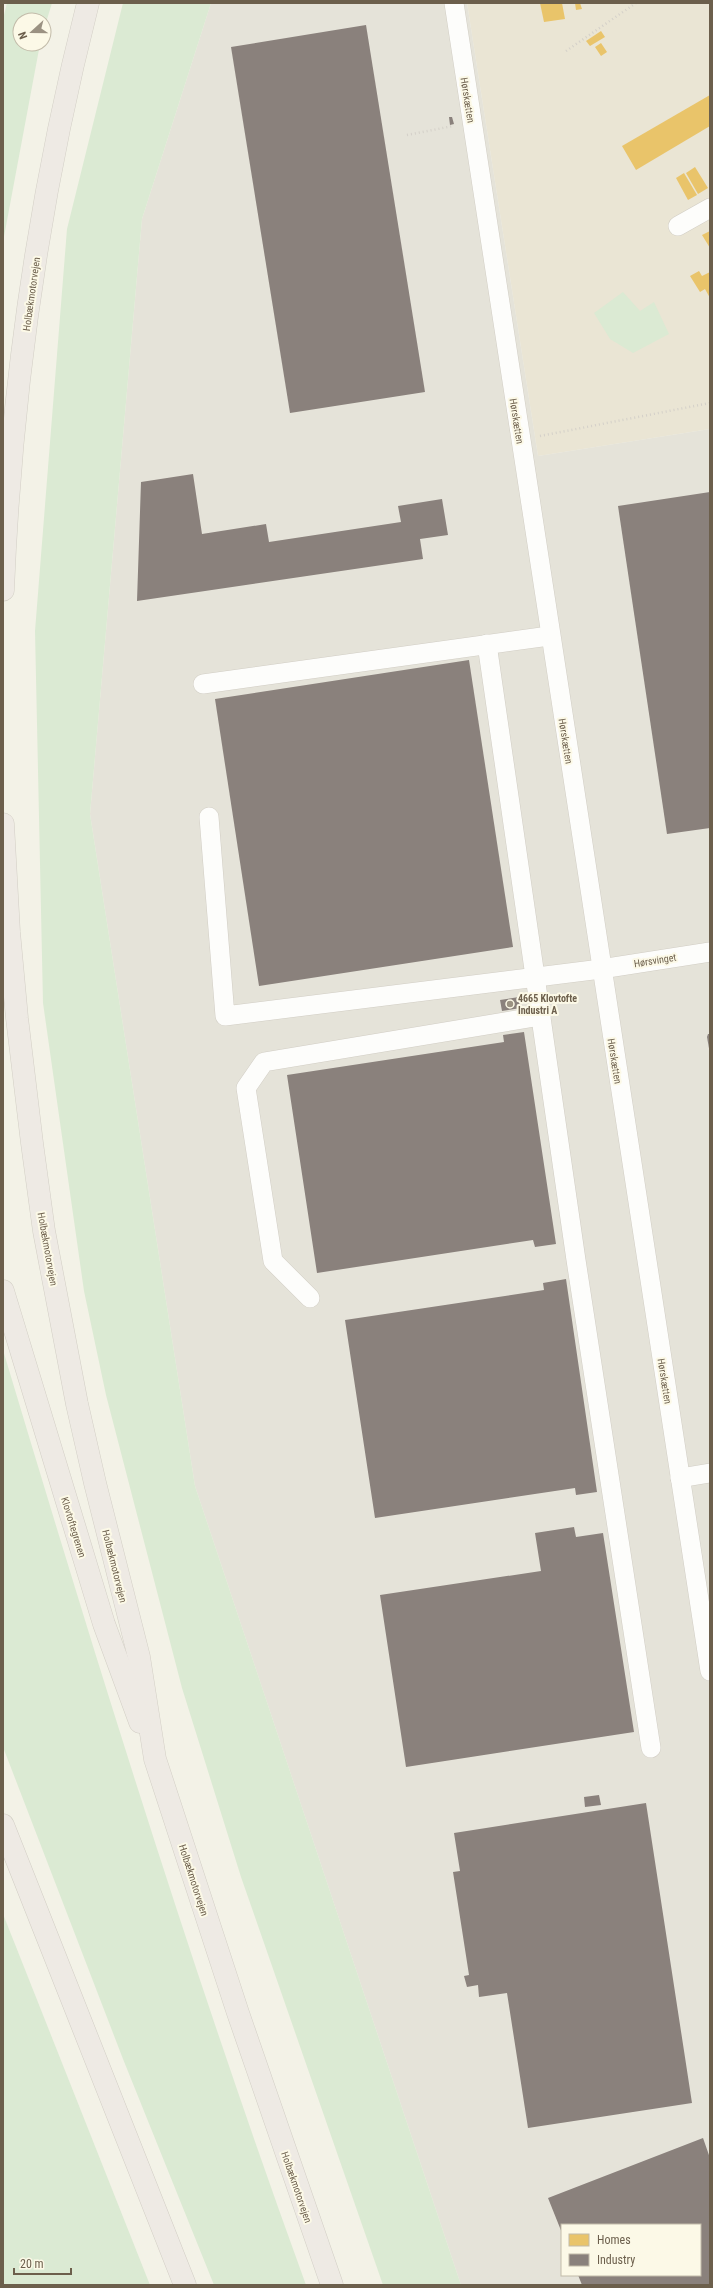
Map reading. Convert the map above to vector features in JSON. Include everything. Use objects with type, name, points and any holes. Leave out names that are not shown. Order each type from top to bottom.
[{"type":"highway","name":"Holbækmotorvejen","points":[[3,590],[9,486],[28,313],[51,163],[88,3]]},
{"type":"highway","name":"Holbækmotorvejen","points":[[3,824],[9,925],[17,1018],[44,1231],[71,1374],[93,1476],[139,1657],[155,1759],[238,2013],[332,2285]]},
{"type":"highway","name":"Klovtoftegrenen","points":[[3,1291],[104,1624],[118,1666],[155,1759]]},
{"type":"highway","points":[[3,1825],[185,2285]]},
{"type":"street","name":"Hørskætten","points":[[454,3],[601,969],[710,1671]]},
{"type":"street","points":[[678,226],[710,208]]},
{"type":"street","points":[[203,684],[550,636]]},
{"type":"street","points":[[487,644],[650,1748]]},
{"type":"street","name":"Hørsvinget","points":[[209,817],[225,1016],[535,976],[601,969],[710,952]]},
{"type":"street","points":[[310,1298],[273,1261],[246,1088],[264,1062],[541,1016]]},
{"type":"street","points":[[680,1478],[710,1473]]},
{"type":"path","points":[[566,51],[636,3]]},
{"type":"path","points":[[407,135],[455,126],[454,119]]},
{"type":"path","points":[[520,440],[710,403]]},
{"type":"shaded area","points":[[211,3],[467,3],[538,456],[710,429],[710,2285],[461,2285],[195,1486],[90,814],[142,219]]},
{"type":"shaded area","points":[[467,3],[710,3],[710,429],[538,456]]},
{"type":"green space","points":[[7,3],[52,3],[49,12],[12,12],[12,52],[39,52],[3,242],[3,19]]},
{"type":"green space","points":[[123,3],[211,3],[142,219],[90,814],[195,1486],[461,2285],[383,2285],[241,1877],[182,1688],[106,1395],[84,1291],[43,1003],[35,631],[67,229]]},
{"type":"green space","points":[[623,292],[640,311],[654,302],[669,334],[633,353],[610,339],[594,313]]},
{"type":"green space","points":[[3,1350],[74,1585],[148,1820],[225,2053],[306,2285],[214,2285],[123,2059],[3,1747]]},
{"type":"green space","points":[[3,1914],[150,2285],[3,2285]]},
{"type":"building: Homes","points":[[540,3],[562,3],[565,19],[544,22]]},
{"type":"building: Homes","points":[[575,3],[580,3],[582,9],[576,10]]},
{"type":"building: Homes","points":[[601,31],[605,37],[590,46],[586,41]]},
{"type":"building: Homes","points":[[601,43],[607,52],[601,56],[595,47]]},
{"type":"building: Homes","points":[[710,95],[710,126],[636,170],[622,146]]},
{"type":"building: Homes","points":[[695,167],[708,188],[698,194],[686,173]]},
{"type":"building: Homes","points":[[684,173],[697,195],[688,200],[676,178]]},
{"type":"building: Homes","points":[[710,231],[710,248],[702,235]]},
{"type":"building: Homes","points":[[699,271],[702,276],[710,272],[710,298],[705,289],[700,292],[690,276]]},
{"type":"building: Industry","points":[[366,25],[425,392],[290,413],[231,47]]},
{"type":"building: Industry","points":[[449,117],[452,117],[454,124],[450,125]]},
{"type":"building: Industry","points":[[193,474],[202,534],[266,524],[269,542],[401,522],[398,506],[442,499],[448,535],[420,539],[423,559],[137,601],[141,482]]},
{"type":"building: Industry","points":[[710,492],[710,828],[667,834],[618,506]]},
{"type":"building: Industry","points":[[469,660],[513,947],[259,986],[215,699]]},
{"type":"building: Industry","name":"4665 Klovtofte Industri A","points":[[519,997],[521,1008],[502,1011],[500,1000]]},
{"type":"building: Industry","points":[[524,1032],[556,1244],[535,1247],[533,1240],[317,1273],[287,1075],[504,1042],[503,1035]]},
{"type":"building: Industry","points":[[708,1034],[710,1034],[710,1054],[707,1037]]},
{"type":"building: Industry","points":[[566,1279],[597,1492],[576,1495],[575,1488],[375,1518],[345,1320],[544,1290],[543,1283]]},
{"type":"building: Industry","points":[[574,1527],[576,1537],[603,1533],[634,1732],[406,1767],[380,1595],[541,1571],[535,1533]]},
{"type":"building: Industry","points":[[599,1795],[601,1805],[585,1807],[584,1797]]},
{"type":"building: Industry","points":[[646,1803],[692,2103],[528,2128],[507,1993],[479,1997],[478,1985],[467,1987],[464,1976],[469,1975],[453,1872],[460,1871],[454,1833]]},
{"type":"building: Industry","points":[[703,2138],[710,2158],[710,2285],[582,2285],[578,2276],[701,2276],[701,2224],[561,2224],[561,2230],[548,2198]]},
{"type":"place","name":"4665 Klovtofte Industri A","points":[[510,1004]]}]
